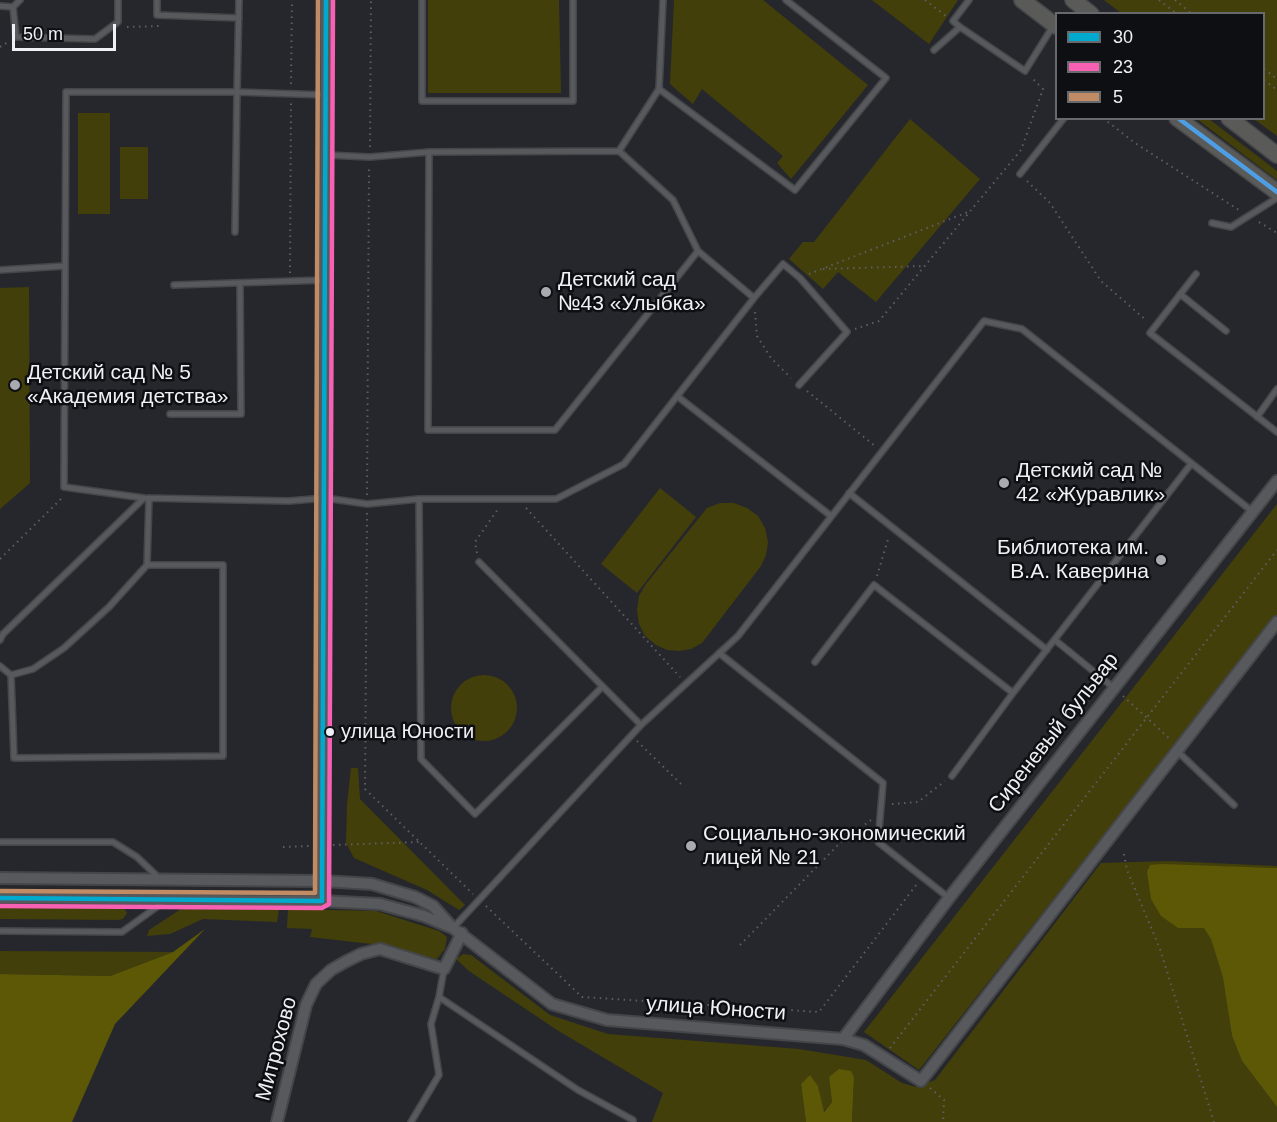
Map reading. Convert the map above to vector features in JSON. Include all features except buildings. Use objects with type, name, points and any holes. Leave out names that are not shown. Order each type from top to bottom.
[{"type":"main road","points":[[1022,0],[1055,25]]},
{"type":"main road","points":[[1073,0],[1088,12]]},
{"type":"main road","points":[[1180,120],[1277,192]]},
{"type":"main road","points":[[1232,120],[1277,154]]},
{"type":"street","points":[[322,901],[326,0]]},
{"type":"street","name":"Сиреневый бульвар","points":[[843,1039],[949,898],[1277,481]]},
{"type":"street","points":[[921,1081],[1277,622]]},
{"type":"street","name":"улица Юности","points":[[0,878],[323,881],[372,884],[415,897],[433,906],[457,931],[552,1004],[607,1020],[843,1039],[864,1045],[921,1081]]},
{"type":"street","name":"улица Юности","points":[[0,898],[322,901],[380,904],[424,916],[457,931]]},
{"type":"street","points":[[444,969],[457,931]]},
{"type":"street","name":"Митрохово","points":[[277,1122],[306,1005],[316,984],[331,970],[361,954],[380,950],[444,969]]},
{"type":"lane","points":[[0,6],[13,7],[20,0]]},
{"type":"lane","points":[[13,7],[16,37],[95,39],[118,22],[118,0]]},
{"type":"lane","points":[[157,0],[157,15],[239,18]]},
{"type":"lane","points":[[235,232],[238,0]]},
{"type":"lane","points":[[422,0],[422,101],[573,101],[573,0]]},
{"type":"lane","points":[[619,151],[659,89],[663,0]]},
{"type":"lane","points":[[659,89],[795,190],[886,78],[786,0]]},
{"type":"lane","points":[[969,0],[953,21],[1025,70],[1055,25]]},
{"type":"lane","points":[[933,50],[960,27]]},
{"type":"lane","points":[[326,95],[237,92],[66,92],[64,487],[146,498],[289,501],[324,498],[367,504],[419,499],[556,499],[624,464],[754,297],[783,264],[800,278],[847,332],[799,385]]},
{"type":"lane","points":[[1020,174],[1062,120]]},
{"type":"lane","points":[[326,155],[370,157],[429,152],[619,151],[673,200],[698,251],[754,297]]},
{"type":"lane","points":[[429,152],[428,430],[555,430],[698,251]]},
{"type":"lane","points":[[1212,224],[1232,227],[1277,198]]},
{"type":"lane","points":[[0,270],[64,266]]},
{"type":"lane","points":[[1196,274],[1150,333],[1277,432]]},
{"type":"lane","points":[[174,285],[325,280]]},
{"type":"lane","points":[[170,414],[241,414],[240,283]]},
{"type":"lane","points":[[1180,294],[1226,330]]},
{"type":"lane","points":[[457,931],[480,901],[631,734],[738,636],[984,321],[1022,329],[1253,512]]},
{"type":"lane","points":[[1257,417],[1277,389]]},
{"type":"lane","points":[[677,396],[831,516]]},
{"type":"lane","points":[[952,776],[1013,693],[1191,464]]},
{"type":"lane","points":[[849,493],[1047,650]]},
{"type":"lane","points":[[11,675],[33,669],[64,648],[109,607],[147,565],[146,498]]},
{"type":"lane","points":[[0,640],[3,634],[146,498]]},
{"type":"lane","points":[[419,499],[421,759],[475,814],[602,687]]},
{"type":"lane","points":[[479,562],[641,725]]},
{"type":"lane","points":[[0,666],[11,675],[14,758],[223,756],[223,566],[147,565]]},
{"type":"lane","points":[[815,662],[874,585],[1013,693]]},
{"type":"lane","points":[[1055,640],[1114,688]]},
{"type":"lane","points":[[719,653],[882,783],[878,842],[949,898]]},
{"type":"lane","points":[[1178,749],[1234,805]]},
{"type":"lane","points":[[0,842],[113,842],[137,857],[160,879]]},
{"type":"lane","points":[[0,931],[122,932],[169,899]]},
{"type":"lane","points":[[411,1122],[439,1075],[431,1024],[440,997],[444,969]]},
{"type":"lane","points":[[440,997],[578,1090],[633,1122]]},
{"type":"path","points":[[290,282],[292,0]]},
{"type":"path","points":[[371,0],[365,789],[582,997],[819,1012],[922,877]]},
{"type":"path","points":[[925,0],[953,21]]},
{"type":"path","points":[[1159,0],[1174,12]]},
{"type":"path","points":[[1175,0],[1190,12]]},
{"type":"path","points":[[127,27],[160,26]]},
{"type":"path","points":[[0,47],[10,41]]},
{"type":"path","points":[[847,332],[879,321],[1022,150],[1043,89],[1025,70]]},
{"type":"path","points":[[1105,120],[1134,143],[1277,233]]},
{"type":"path","points":[[1020,174],[1050,203],[1101,281],[1154,327]]},
{"type":"path","points":[[800,278],[971,211]]},
{"type":"path","points":[[820,269],[925,266]]},
{"type":"path","points":[[0,559],[62,498],[64,487]]},
{"type":"path","points":[[479,562],[475,542],[504,499]]},
{"type":"path","points":[[518,499],[686,684]]},
{"type":"path","points":[[874,585],[891,527]]},
{"type":"path","points":[[884,1057],[1277,550]]},
{"type":"path","points":[[1114,688],[1178,749]]},
{"type":"path","points":[[631,734],[684,787]]},
{"type":"path","points":[[881,804],[918,802],[952,776]]},
{"type":"path","points":[[740,945],[841,842],[880,813]]},
{"type":"path","points":[[332,845],[420,842]]},
{"type":"path","points":[[283,847],[314,846]]},
{"type":"path","points":[[1124,854],[1127,870],[1160,949],[1214,1122]]},
{"type":"path","points":[[921,1081],[944,1100],[943,1122]]},
{"type":"shaded area","points":[[428,0],[559,0],[561,93],[428,93]]},
{"type":"shaded area","points":[[674,0],[763,0],[868,85],[791,179],[777,163],[783,156],[702,89],[693,104],[670,84]]},
{"type":"shaded area","points":[[872,0],[958,0],[929,44]]},
{"type":"shaded area","points":[[1104,0],[1277,0],[1277,136],[1255,120],[1265,120],[1265,12],[1120,12]]},
{"type":"shaded area","points":[[78,113],[110,113],[110,214],[78,214]]},
{"type":"shaded area","points":[[910,119],[980,179],[876,302],[838,272],[823,289],[789,259],[803,242],[814,242]]},
{"type":"shaded area","points":[[1198,120],[1210,120],[1277,171],[1277,180]]},
{"type":"shaded area","points":[[120,147],[148,147],[148,199],[120,199]]},
{"type":"shaded area","name":"Детский сад № 5 «Академия детства»","points":[[29,287],[30,483],[0,509],[0,288]]},
{"type":"shaded area","points":[[660,488],[696,517],[637,593],[601,564]]},
{"type":"shaded area","points":[[720,503],[734,503],[758,516],[765,528],[768,542],[766,555],[761,566],[702,643],[691,649],[667,650],[645,636],[639,624],[637,610],[639,596],[707,508]]},
{"type":"shaded area","points":[[1277,504],[1277,615],[919,1070],[864,1032]]},
{"type":"shaded area","points":[[477,675],[491,675],[503,680],[512,689],[517,708],[515,721],[508,732],[491,741],[477,741],[465,736],[456,727],[451,715],[451,701],[456,689],[465,680]]},
{"type":"shaded area","points":[[351,768],[358,768],[360,799],[465,905],[459,910],[427,890],[354,858],[346,843]]},
{"type":"shaded area","points":[[1169,861],[1277,866],[1277,868],[1150,865],[1178,928],[1205,928],[1212,939],[1224,977],[1232,1036],[1242,1061],[1277,1107],[1277,1122],[852,1122],[854,1077],[829,1077],[832,1102],[823,1112],[818,1086],[810,1076],[801,1084],[806,1122],[652,1122],[663,1093],[557,1030],[469,971],[456,959],[463,954],[471,955],[550,1015],[608,1034],[799,1049],[866,1060],[902,1083],[916,1087],[935,1080],[1101,863]]},
{"type":"shaded area","points":[[1150,865],[1277,868],[1277,1107],[1242,1061],[1232,1036],[1223,977],[1211,939],[1204,928],[1178,928],[1161,916],[1151,899],[1147,872]]},
{"type":"shaded area","points":[[0,905],[119,906],[127,913],[123,919],[118,920],[0,919]]},
{"type":"shaded area","points":[[181,909],[279,909],[277,922],[203,919],[170,934],[147,936],[149,930]]},
{"type":"shaded area","points":[[288,909],[376,911],[439,931],[447,937],[445,949],[437,959],[380,945],[310,937],[312,929],[287,928]]},
{"type":"shaded area","points":[[205,929],[115,1024],[72,1122],[0,1122],[0,974],[110,976],[173,952]]},
{"type":"shaded area","points":[[0,951],[173,952],[110,976],[0,974]]},
{"type":"shaded area","points":[[839,1069],[851,1071],[854,1077],[852,1122],[806,1122],[801,1084],[810,1075],[818,1086],[824,1112],[832,1102],[829,1077]]},
{"type":"transit line","name":"5","points":[[0,891],[315,893],[318,0]]},
{"type":"transit line","name":"30","points":[[0,898],[322,901],[326,0]]},
{"type":"transit line","name":"23","points":[[0,906],[322,908],[329,904],[333,0]]},
{"type":"transit line","points":[[1181,120],[1277,192]]},
{"type":"place","name":"Детский сад №43 «Улыбка»","points":[[546,292]]},
{"type":"place","name":"Детский сад № 5 «Академия детства»","points":[[15,385]]},
{"type":"place","name":"Детский сад № 42 «Журавлик»","points":[[1004,483]]},
{"type":"place","name":"Библиотека им. В.А. Каверина","points":[[1161,560]]},
{"type":"place","name":"улица Юности","points":[[330,732]]},
{"type":"place","name":"Социально-экономический лицей № 21","points":[[691,846]]}]
